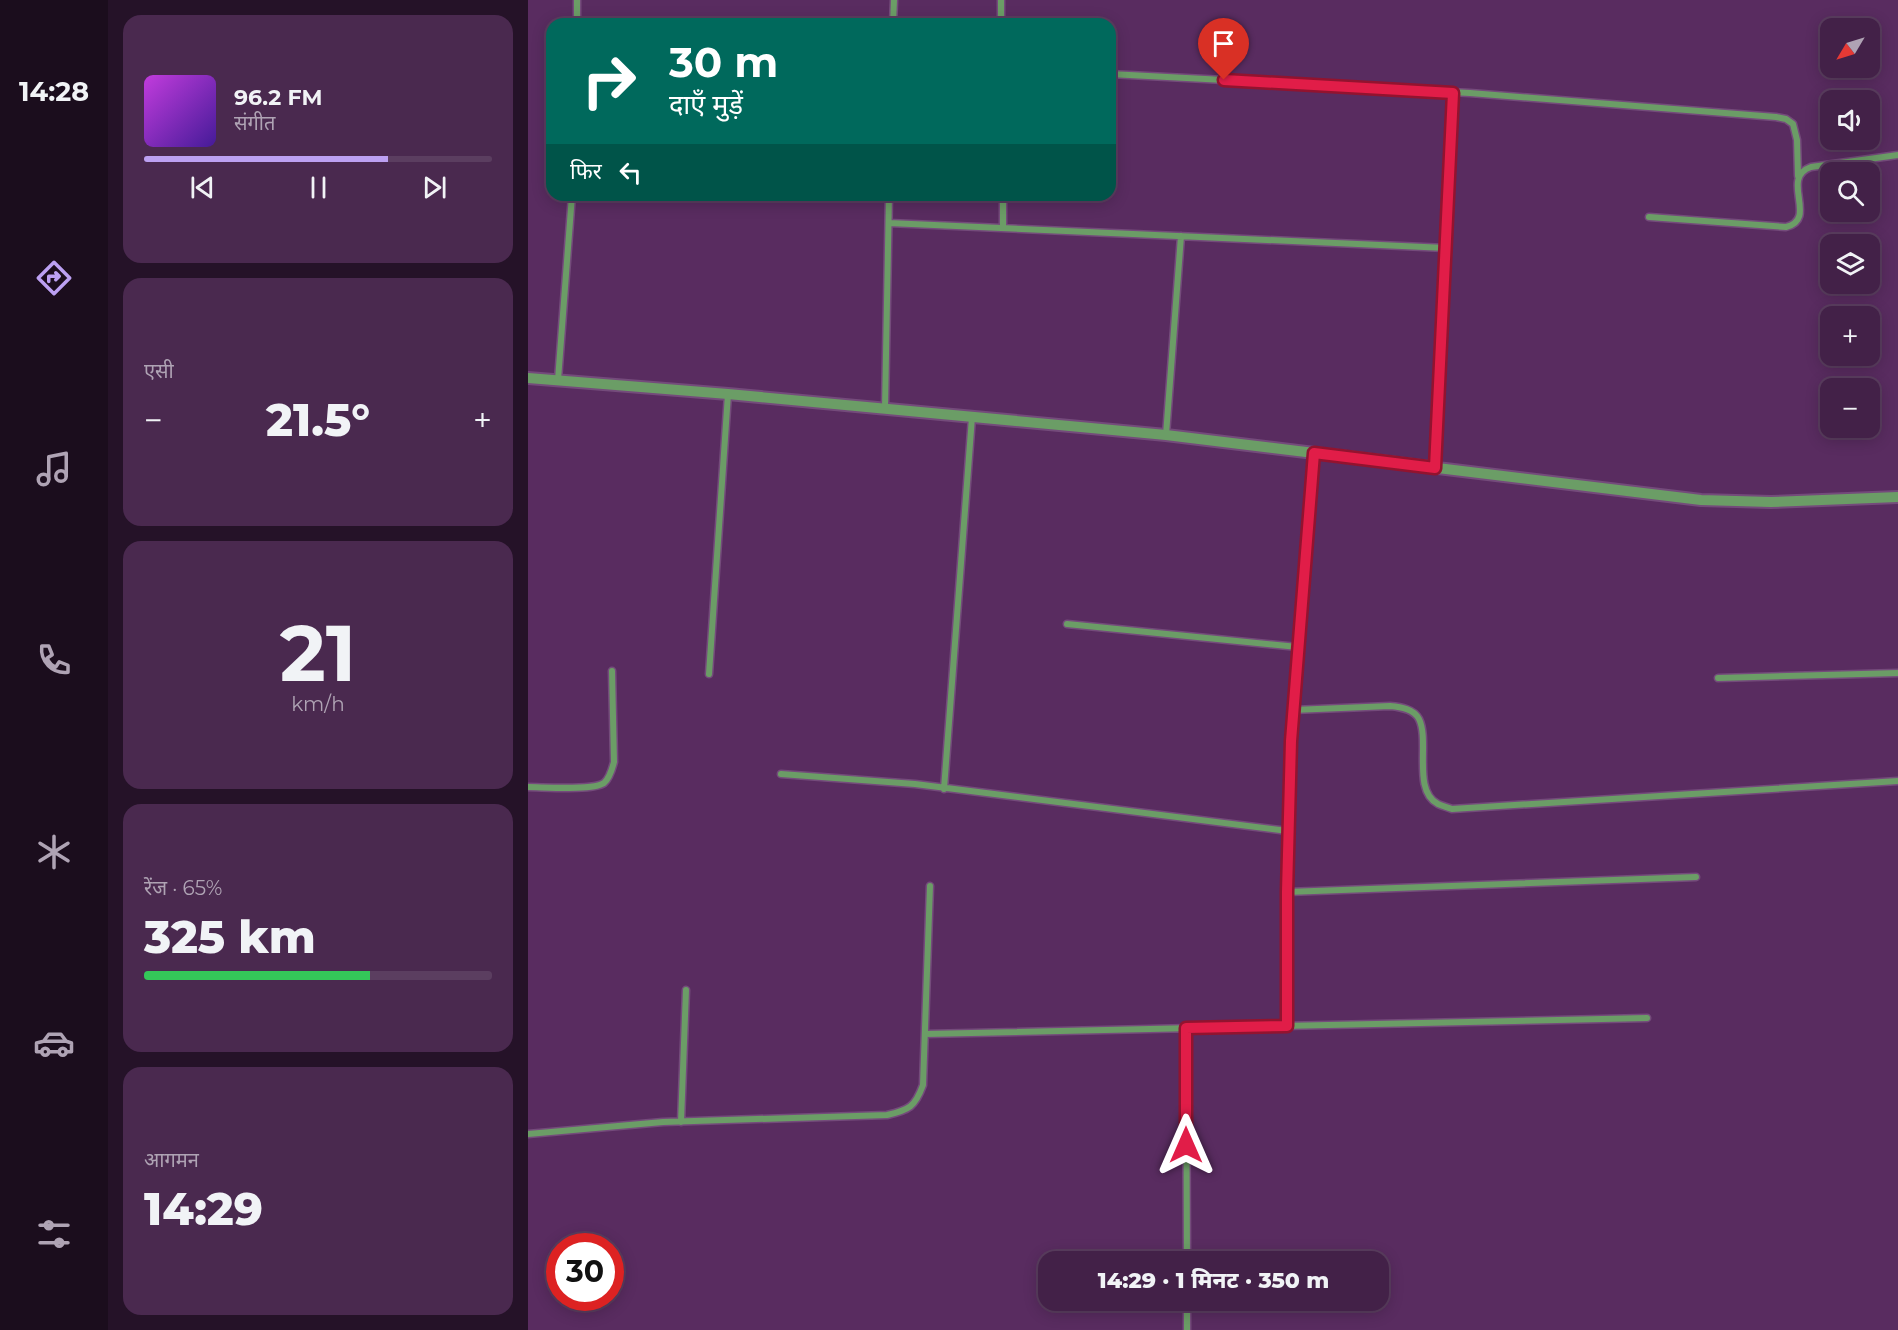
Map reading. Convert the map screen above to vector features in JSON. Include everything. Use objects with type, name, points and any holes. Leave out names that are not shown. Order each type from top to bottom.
[{"type":"street","points":[[577,0],[577,18]]},
{"type":"street","points":[[893,18],[894,0]]},
{"type":"street","points":[[1001,0],[1001,18]]},
{"type":"street","points":[[1116,74],[1453,93],[1786,119],[1793,124],[1796,131],[1800,214],[1798,222],[1786,226],[1649,217]]},
{"type":"street","points":[[1435,468],[1453,93]]},
{"type":"street","points":[[1798,176],[1802,170],[1811,167],[1898,155]]},
{"type":"street","points":[[558,380],[572,201]]},
{"type":"street","points":[[885,408],[889,201]]},
{"type":"street","points":[[1003,201],[1003,228]]},
{"type":"street","points":[[889,222],[1446,248]]},
{"type":"street","points":[[1166,435],[1181,236]]},
{"type":"street","points":[[528,378],[885,408],[1166,435],[1701,500],[1771,502],[1898,497]]},
{"type":"street","points":[[709,674],[728,394]]},
{"type":"street","points":[[944,789],[972,417]]},
{"type":"street","points":[[1287,1026],[1288,831],[1293,710],[1314,453]]},
{"type":"street","points":[[1067,624],[1298,647]]},
{"type":"street","points":[[528,787],[593,787],[605,782],[614,762],[612,671]]},
{"type":"street","points":[[1718,678],[1898,673]]},
{"type":"street","points":[[1293,710],[1390,706],[1406,708],[1419,718],[1422,733],[1424,781],[1428,794],[1436,804],[1452,809],[1898,781]]},
{"type":"street","points":[[781,774],[915,784],[1288,831]]},
{"type":"street","points":[[1287,892],[1696,877]]},
{"type":"street","points":[[528,1134],[681,1122],[887,1115],[906,1111],[918,1099],[923,1085],[930,886]]},
{"type":"street","points":[[681,1122],[686,990]]},
{"type":"street","points":[[925,1034],[1647,1018]]},
{"type":"street","points":[[1186,1028],[1186,1251]]},
{"type":"street","points":[[1187,1311],[1187,1330]]},
{"type":"route","points":[[1186,1145],[1186,1028],[1287,1026],[1287,892],[1291,741],[1314,453],[1435,468],[1453,93],[1224,80]]}]
